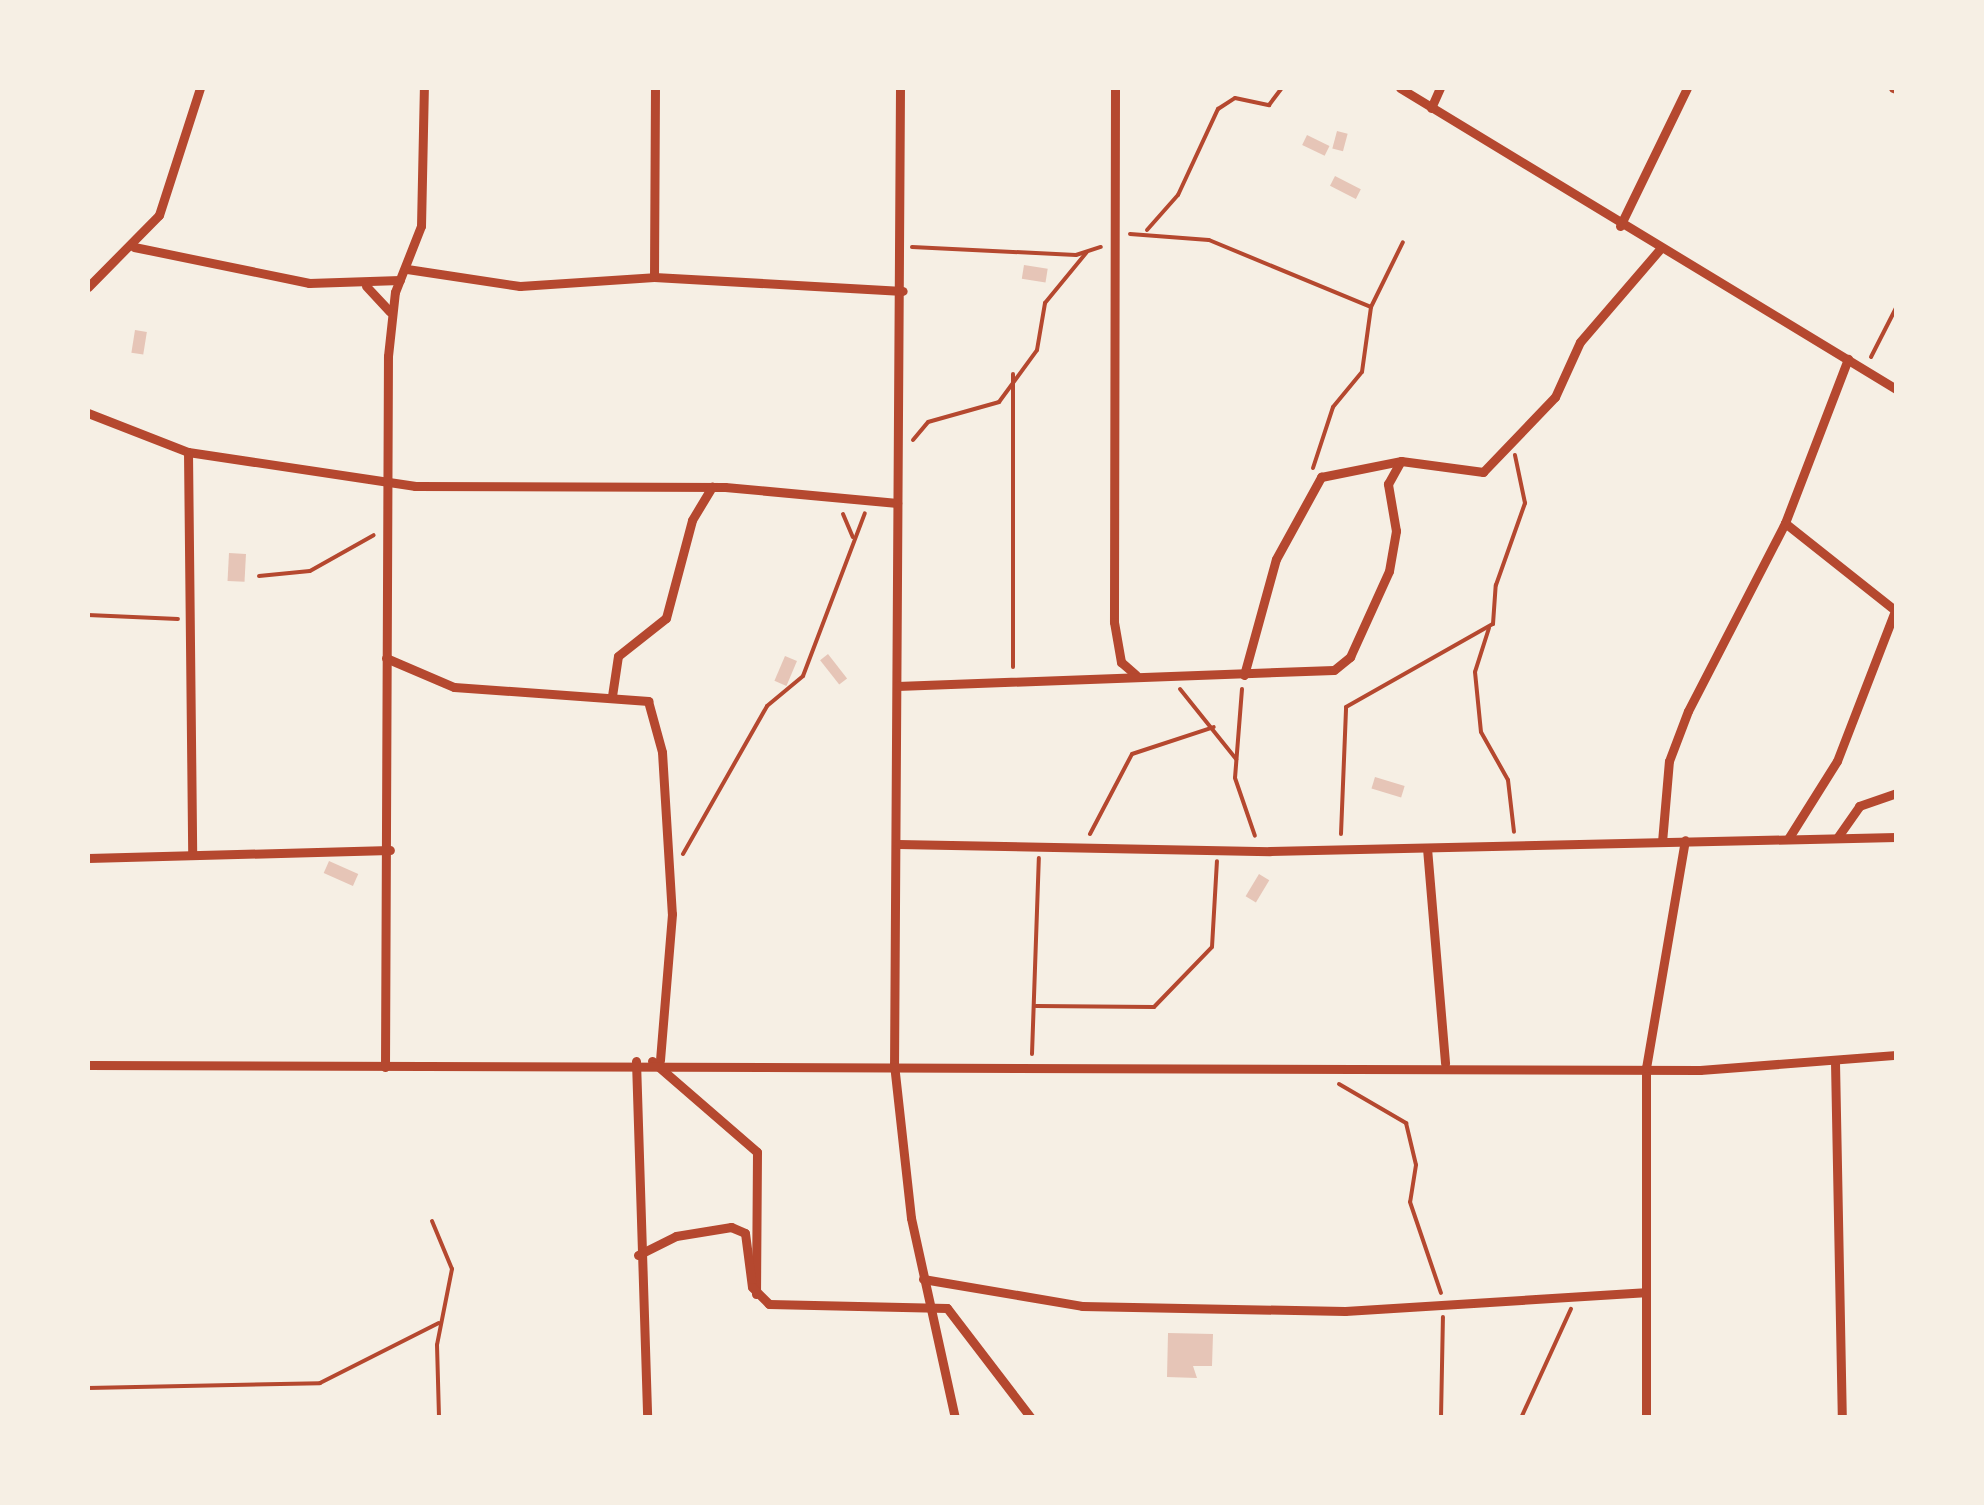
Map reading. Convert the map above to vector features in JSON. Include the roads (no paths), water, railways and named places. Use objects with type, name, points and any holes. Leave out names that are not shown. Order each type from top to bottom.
[{"type":"street","points":[[88,287],[134,248],[159,214],[200,88]]},
{"type":"street","points":[[386,1068],[390,850],[381,800],[390,312],[407,269],[424,201],[424,88]]},
{"type":"street","points":[[654,277],[655,88]]},
{"type":"street","points":[[900,88],[903,291],[897,503],[894,1064],[923,1280],[955,1418]]},
{"type":"street","points":[[1115,88],[1109,436],[1120,554],[1114,622],[1120,662],[1138,677]]},
{"type":"street","points":[[1400,88],[1659,250],[1896,389]]},
{"type":"street","points":[[1431,108],[1440,88]]},
{"type":"street","points":[[1620,226],[1687,88]]},
{"type":"street","points":[[134,248],[364,285],[400,280]]},
{"type":"street","points":[[1244,675],[1276,558],[1312,488],[1331,472],[1401,461],[1482,472],[1510,436],[1555,397],[1580,342],[1659,250]]},
{"type":"street","points":[[407,269],[520,286],[654,277],[903,291]]},
{"type":"street","points":[[364,285],[390,312]]},
{"type":"street","points":[[1662,842],[1669,761],[1688,710],[1785,522],[1848,360]]},
{"type":"street","points":[[88,413],[188,452],[389,480],[622,493],[712,487],[897,503]]},
{"type":"street","points":[[188,452],[192,854]]},
{"type":"street","points":[[897,686],[1327,672],[1347,662],[1394,554],[1388,484],[1401,461]]},
{"type":"street","points":[[612,696],[618,656],[666,618],[688,533],[712,487]]},
{"type":"street","points":[[1785,522],[1896,611],[1837,761],[1788,839]]},
{"type":"street","points":[[386,658],[454,688],[641,696],[652,710],[669,880],[656,1061]]},
{"type":"street","points":[[1837,838],[1859,806],[1896,793]]},
{"type":"street","points":[[898,844],[1270,851],[1896,837]]},
{"type":"street","points":[[1646,1418],[1646,1068],[1685,840]]},
{"type":"street","points":[[1427,848],[1445,1063]]},
{"type":"street","points":[[88,858],[390,850]]},
{"type":"street","points":[[88,1066],[386,1068],[656,1061],[1309,1066],[1445,1063],[1646,1068],[1835,1062],[1896,1055]]},
{"type":"street","points":[[636,1061],[644,1105],[638,1255],[646,1418]]},
{"type":"street","points":[[656,1061],[757,1152],[756,1297]]},
{"type":"street","points":[[1835,1062],[1842,1418]]},
{"type":"street","points":[[638,1255],[676,1236],[740,1229],[756,1297]]},
{"type":"street","points":[[923,1280],[1082,1306],[1345,1311],[1444,1299],[1644,1292]]},
{"type":"street","points":[[756,1297],[799,1306],[928,1303],[973,1333],[1032,1418]]}]
